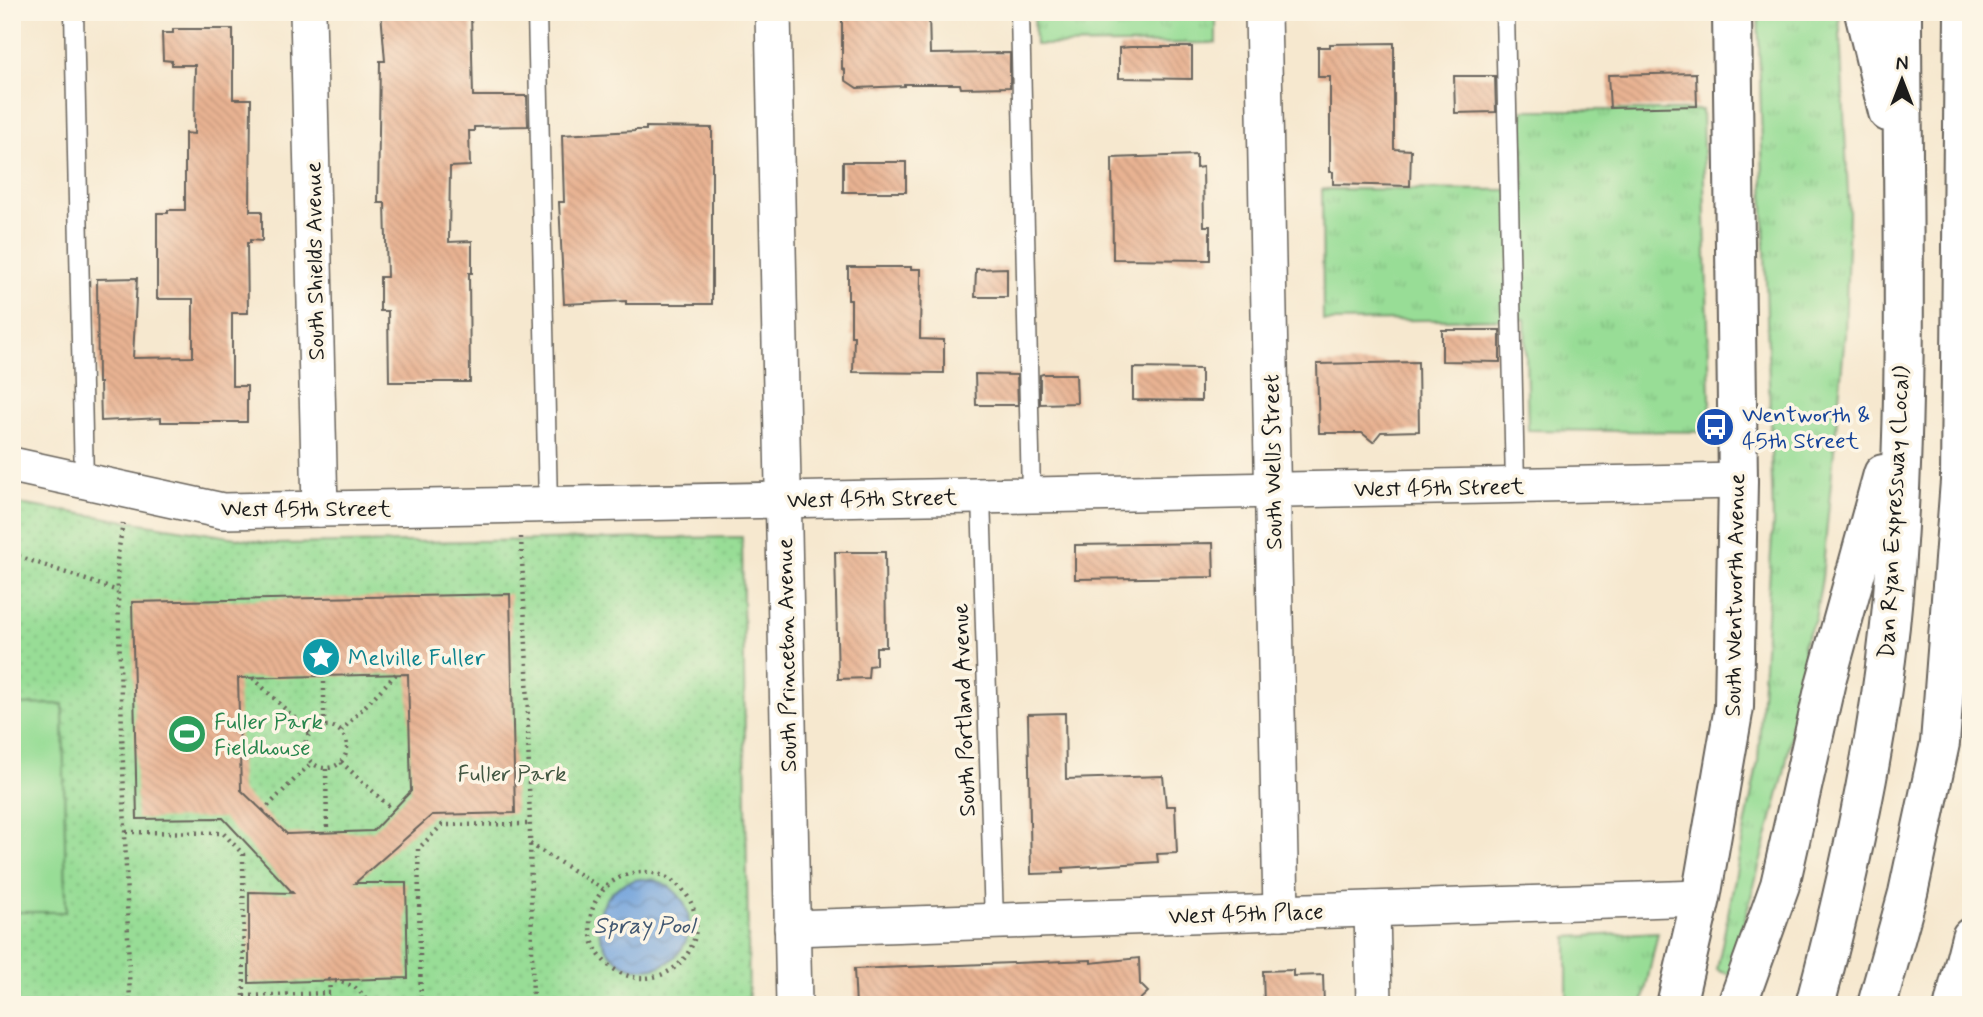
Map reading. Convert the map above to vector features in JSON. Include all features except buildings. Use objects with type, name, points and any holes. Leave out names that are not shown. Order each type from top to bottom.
[{"type":"main road","name":"South Wentworth Avenue","points":[[1676,1005],[1701,898],[1734,707],[1738,481],[1732,12]]},
{"type":"main road","points":[[1864,12],[1902,172]]},
{"type":"main road","name":"Dan Ryan Expressway (Local)","points":[[1815,1005],[1839,913],[1874,739],[1890,626],[1903,405],[1902,12]]},
{"type":"main road","points":[[1877,1005],[1908,893],[1940,743],[1960,481],[1964,12]]},
{"type":"main road","points":[[1737,1005],[1780,885],[1826,681],[1903,405]]},
{"type":"main road","points":[[1954,1005],[1971,937]]},
{"type":"street","name":"South Shields Avenue","points":[[308,12],[320,509]]},
{"type":"street","name":"South Princeton Avenue","points":[[773,12],[793,1005]]},
{"type":"street","name":"South Wells Street","points":[[1263,12],[1281,912]]},
{"type":"street","name":"West 45th Street","points":[[12,465],[223,511],[1738,481]]},
{"type":"street","name":"West 45th Place","points":[[792,928],[1701,898]]},
{"type":"street","points":[[1372,909],[1374,1005]]},
{"type":"lane","points":[[74,12],[84,481]]},
{"type":"lane","points":[[537,12],[548,505]]},
{"type":"lane","points":[[1020,12],[1031,495]]},
{"type":"lane","points":[[1506,12],[1515,486]]},
{"type":"lane","name":"South Portland Avenue","points":[[981,496],[994,922]]},
{"type":"path","points":[[123,520],[117,560],[130,1005]]},
{"type":"path","points":[[521,530],[533,1005]]},
{"type":"path","points":[[12,554],[118,591]]},
{"type":"path","points":[[341,731],[396,674]]},
{"type":"path","points":[[324,675],[324,726]]},
{"type":"path","points":[[253,677],[310,733]]},
{"type":"path","points":[[324,726],[341,731],[348,746],[341,762],[326,769],[311,763],[304,748],[310,733],[324,726]]},
{"type":"path","points":[[341,762],[393,810]]},
{"type":"path","points":[[263,811],[311,763]]},
{"type":"path","points":[[326,769],[327,832]]},
{"type":"path","points":[[421,1005],[418,849],[442,825],[530,824]]},
{"type":"path","points":[[126,832],[223,833],[243,854],[244,1005]]},
{"type":"path","points":[[530,844],[603,889]]},
{"type":"path","points":[[634,872],[657,873],[678,884],[696,915],[695,938],[684,960],[674,968],[650,978],[624,975],[603,960],[595,950],[589,925],[591,912],[603,889],[622,875],[634,872]]},
{"type":"path","points":[[244,996],[330,993],[329,980],[358,988],[368,1005]]},
{"type":"green space","points":[[1034,12],[1216,12],[1216,43],[1035,45]]},
{"type":"green space","points":[[1758,12],[1839,12],[1849,213],[1845,334],[1822,578],[1815,620],[1803,644],[1805,660],[1784,774],[1730,975],[1717,970],[1758,761],[1773,520]]},
{"type":"green space","points":[[1522,110],[1702,110],[1711,432],[1528,430],[1525,319],[1323,321],[1322,189],[1524,190]]},
{"type":"green space","name":"Fuller Park","points":[[12,503],[275,544],[742,537],[749,1005],[12,1005]]},
{"type":"green space","points":[[63,704],[66,912],[12,912],[12,705]]},
{"type":"green space","points":[[1658,932],[1642,1005],[1567,1005],[1567,937]]},
{"type":"water","name":"Spray Pool","points":[[644,879],[661,882],[676,892],[686,907],[689,924],[686,941],[676,956],[661,966],[644,969],[627,966],[612,956],[602,941],[599,924],[602,907],[612,892],[627,882]]},
{"type":"place","name":"Wentworth & 45th Street","points":[[1715,427]]},
{"type":"place","name":"Melville Fuller","points":[[321,657]]},
{"type":"place","name":"Fuller Park Fieldhouse","points":[[187,734]]}]
